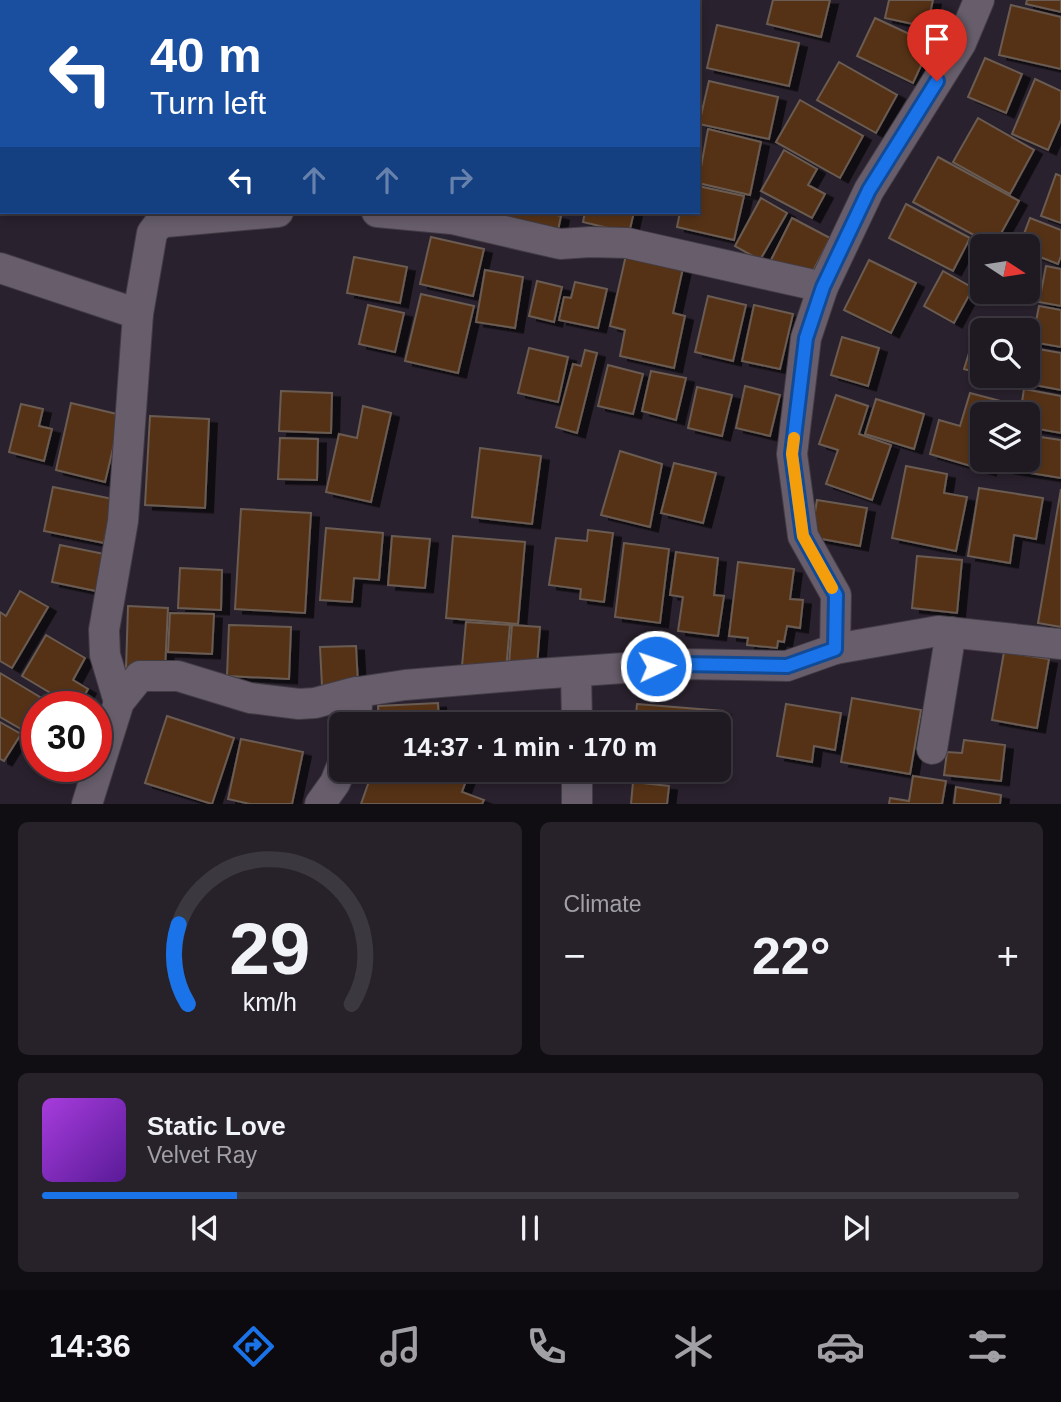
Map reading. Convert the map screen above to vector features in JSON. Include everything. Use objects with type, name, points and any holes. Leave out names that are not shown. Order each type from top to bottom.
[{"type":"street","points":[[835,649],[836,595],[803,536],[792,454],[806,338],[823,287],[869,190],[961,43],[979,0]]},
{"type":"street","points":[[119,702],[105,655],[104,630],[123,521],[138,314],[152,233],[158,225],[260,214]]},
{"type":"street","points":[[398,214],[452,219],[560,244],[627,243],[823,287]]},
{"type":"street","points":[[0,268],[138,314]]},
{"type":"street","points":[[87,803],[119,702],[140,676],[178,676],[250,698],[299,704],[405,685],[682,664],[787,666],[835,649],[938,631],[1061,644]]},
{"type":"street","points":[[932,749],[951,632]]},
{"type":"street","points":[[576,672],[577,712]]},
{"type":"street","points":[[355,712],[356,692]]},
{"type":"street","points":[[320,803],[335,782]]},
{"type":"street","points":[[577,782],[577,803]]},
{"type":"building","points":[[773,0],[830,0],[821,37],[767,24]]},
{"type":"building","points":[[889,0],[933,0],[927,27],[885,18]]},
{"type":"building","points":[[1027,0],[1061,0],[1061,12],[1026,4]]},
{"type":"building","points":[[1011,5],[1061,17],[1061,69],[999,55]]},
{"type":"building","points":[[875,18],[931,44],[913,83],[857,56]]},
{"type":"building","points":[[717,25],[799,43],[789,86],[707,68]]},
{"type":"building","points":[[985,58],[1022,74],[1006,113],[968,97]]},
{"type":"building","points":[[839,62],[897,95],[876,133],[817,100]]},
{"type":"building","points":[[1035,79],[1061,91],[1061,120],[1048,150],[1012,134]]},
{"type":"building","points":[[709,81],[778,97],[769,139],[700,124]]},
{"type":"building","points":[[800,100],[863,136],[840,178],[776,142]]},
{"type":"building","points":[[978,118],[1034,150],[1010,194],[953,162]]},
{"type":"building","points":[[708,129],[761,142],[750,195],[700,183]]},
{"type":"building","points":[[784,150],[817,169],[808,185],[825,194],[812,218],[761,191]]},
{"type":"building","points":[[938,157],[1019,201],[1001,234],[972,234],[913,202]]},
{"type":"building","points":[[1056,174],[1061,176],[1061,223],[1041,216]]},
{"type":"building","points":[[700,186],[744,196],[734,240],[677,227],[680,214],[700,214]]},
{"type":"building","points":[[761,198],[787,213],[760,260],[735,246]]},
{"type":"building","points":[[906,204],[970,238],[953,271],[889,238]]},
{"type":"building","points":[[506,214],[561,216],[557,235],[504,224]]},
{"type":"building","points":[[585,214],[634,214],[629,233],[583,222]]},
{"type":"building","points":[[792,218],[830,238],[809,279],[771,260]]},
{"type":"building","points":[[1030,218],[1061,230],[1061,256],[1058,264],[1040,257],[1040,234],[1024,234]]},
{"type":"building","points":[[431,237],[484,249],[473,296],[420,284]]},
{"type":"building","points":[[626,255],[683,268],[673,313],[685,316],[674,368],[620,356],[625,330],[610,326]]},
{"type":"building","points":[[354,257],[407,267],[400,303],[347,293]]},
{"type":"building","points":[[869,260],[916,283],[891,333],[844,310]]},
{"type":"building","points":[[1046,266],[1061,269],[1061,306],[1040,302]]},
{"type":"building","points":[[485,270],[523,277],[515,328],[476,322]]},
{"type":"building","points":[[943,271],[970,286],[970,294],[954,323],[924,306]]},
{"type":"building","points":[[537,281],[562,287],[554,322],[529,316]]},
{"type":"building","points":[[575,282],[607,289],[598,328],[559,320],[564,297],[571,298]]},
{"type":"building","points":[[421,294],[474,306],[458,373],[405,361]]},
{"type":"building","points":[[708,296],[746,305],[733,361],[695,352]]},
{"type":"building","points":[[368,305],[404,313],[395,352],[359,344]]},
{"type":"building","points":[[754,305],[793,314],[780,369],[742,361]]},
{"type":"building","points":[[1039,306],[1061,310],[1061,347],[1040,343],[1040,318],[1037,318]]},
{"type":"building","points":[[842,337],[879,348],[868,386],[831,375]]},
{"type":"building","points":[[529,348],[568,357],[558,402],[518,393]]},
{"type":"building","points":[[1040,349],[1061,353],[1061,390],[1040,386]]},
{"type":"building","points":[[585,350],[597,353],[577,433],[556,427],[573,364],[581,366]]},
{"type":"building","points":[[970,350],[970,371],[964,369]]},
{"type":"building","points":[[608,365],[643,374],[633,414],[598,406]]},
{"type":"building","points":[[651,371],[686,378],[676,420],[642,411]]},
{"type":"building","points":[[745,386],[780,395],[770,436],[736,428]]},
{"type":"building","points":[[697,387],[732,395],[722,436],[688,428]]},
{"type":"building","points":[[1024,389],[1061,396],[1061,433],[1040,429],[1040,402],[1022,402]]},
{"type":"building","points":[[281,391],[332,393],[331,433],[279,431]]},
{"type":"building","points":[[970,393],[1004,402],[970,402],[970,466],[930,454],[939,420],[960,426]]},
{"type":"building","points":[[836,395],[868,406],[859,434],[891,445],[872,500],[826,484],[838,450],[819,444]]},
{"type":"building","points":[[876,399],[924,414],[914,449],[865,434]]},
{"type":"building","points":[[71,403],[121,415],[105,482],[56,470]]},
{"type":"building","points":[[21,404],[43,409],[39,426],[52,429],[44,461],[9,452]]},
{"type":"building","points":[[363,406],[391,413],[371,502],[326,492],[339,434],[357,438]]},
{"type":"building","points":[[150,416],[209,419],[205,508],[145,505]]},
{"type":"building","points":[[1040,437],[1061,440],[1061,478],[1024,472],[1040,472]]},
{"type":"building","points":[[280,438],[318,439],[317,480],[278,479]]},
{"type":"building","points":[[480,448],[541,456],[532,524],[472,517]]},
{"type":"building","points":[[620,451],[662,464],[650,527],[601,515]]},
{"type":"building","points":[[674,463],[716,473],[703,523],[661,513]]},
{"type":"building","points":[[906,466],[947,474],[944,493],[967,497],[956,551],[892,538]]},
{"type":"building","points":[[53,487],[113,499],[104,543],[44,531]]},
{"type":"building","points":[[979,488],[1043,498],[1036,539],[1014,535],[1010,563],[968,556]]},
{"type":"building","points":[[1061,489],[1061,627],[1038,623]]},
{"type":"building","points":[[817,500],[867,508],[860,546],[811,537]]},
{"type":"building","points":[[241,509],[311,513],[305,613],[235,609]]},
{"type":"building","points":[[326,528],[383,533],[379,580],[354,578],[352,602],[320,600]]},
{"type":"building","points":[[588,530],[613,533],[604,602],[580,599],[581,589],[549,585],[556,538],[587,541]]},
{"type":"building","points":[[392,536],[430,539],[425,588],[388,585]]},
{"type":"building","points":[[453,536],[525,542],[518,624],[446,618]]},
{"type":"building","points":[[624,543],[669,549],[660,623],[615,617]]},
{"type":"building","points":[[60,545],[104,554],[96,591],[52,582]]},
{"type":"building","points":[[676,552],[718,558],[714,595],[724,596],[718,636],[678,631],[683,597],[670,595]]},
{"type":"building","points":[[917,556],[962,560],[957,613],[912,608]]},
{"type":"building","points":[[738,562],[794,569],[790,599],[803,600],[800,628],[787,626],[784,642],[778,641],[777,648],[747,645],[748,638],[729,636]]},
{"type":"building","points":[[180,568],[222,570],[221,610],[178,608]]},
{"type":"building","points":[[20,591],[48,607],[12,668],[0,661],[0,612],[6,616]]},
{"type":"building","points":[[128,606],[168,608],[165,670],[126,669]]},
{"type":"building","points":[[170,613],[214,614],[212,654],[168,652]]},
{"type":"building","points":[[466,622],[510,625],[506,670],[462,666]]},
{"type":"building","points":[[229,625],[291,627],[289,679],[227,676]]},
{"type":"building","points":[[512,625],[540,627],[537,666],[509,664]]},
{"type":"building","points":[[46,635],[85,658],[73,680],[88,689],[47,691],[22,676]]},
{"type":"building","points":[[356,646],[358,684],[322,686],[320,647]]},
{"type":"building","points":[[1004,652],[1049,659],[1037,728],[992,720]]},
{"type":"building","points":[[0,673],[30,691],[21,691],[21,729],[0,717]]},
{"type":"building","points":[[852,698],[921,710],[910,774],[841,762]]},
{"type":"building","points":[[438,703],[438,712],[378,712],[378,706]]},
{"type":"building","points":[[637,704],[723,711],[723,712],[636,712]]},
{"type":"building","points":[[786,704],[841,713],[835,750],[814,746],[812,762],[777,756]]},
{"type":"building","points":[[167,716],[234,738],[212,804],[145,783]]},
{"type":"building","points":[[0,722],[21,734],[4,761],[0,759]]},
{"type":"building","points":[[241,739],[303,752],[292,804],[250,804],[228,799]]},
{"type":"building","points":[[964,740],[1005,745],[1001,781],[944,775],[947,752],[962,753]]},
{"type":"building","points":[[913,776],[946,781],[942,804],[889,804],[890,798],[909,801]]},
{"type":"building","points":[[369,782],[466,782],[462,792],[484,800],[482,804],[361,804]]},
{"type":"building","points":[[633,782],[669,786],[667,804],[631,804]]},
{"type":"building","points":[[956,787],[1001,795],[1000,804],[954,804]]},
{"type":"slow traffic","points":[[794,438],[792,454],[803,536],[832,588]]},
{"type":"route","points":[[656,666],[787,666],[835,649],[836,595],[803,536],[792,454],[806,338],[823,287],[869,190],[937,81]]}]
